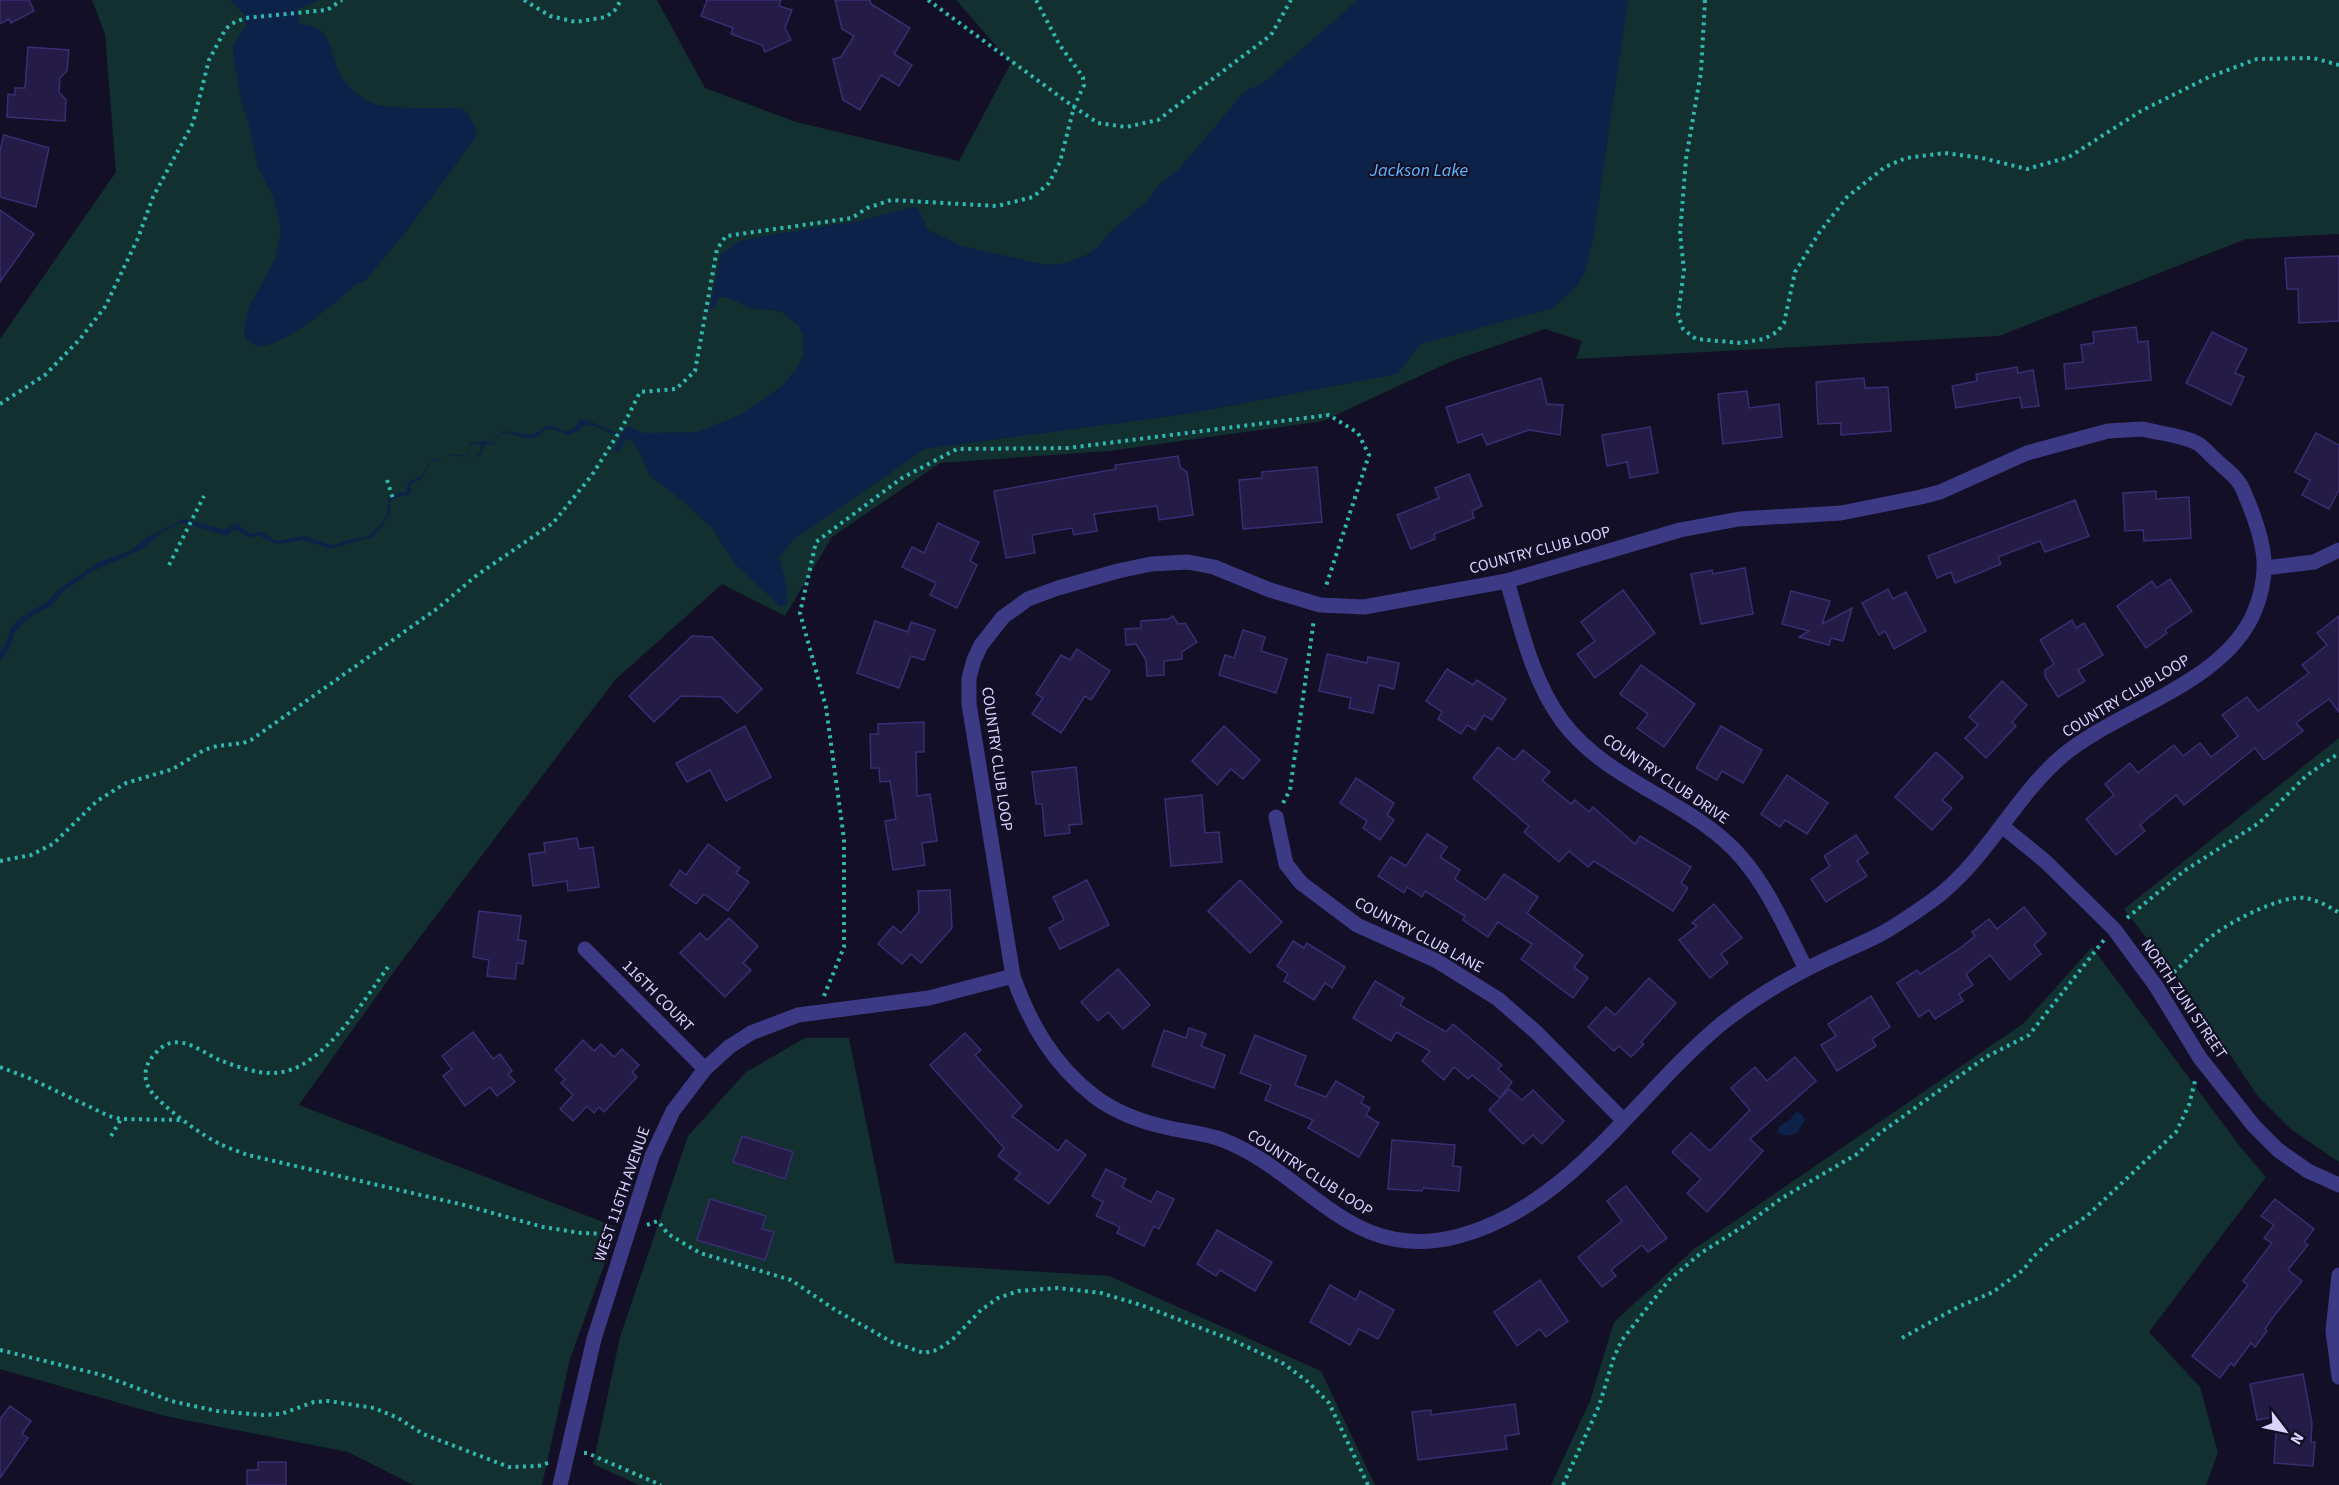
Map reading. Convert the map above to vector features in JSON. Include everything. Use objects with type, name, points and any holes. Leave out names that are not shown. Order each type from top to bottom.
[{"type":"street","name":"COUNTRY CLUB LOOP","points":[[2143,429],[2196,442],[2240,482],[2260,531],[2265,568],[2263,588],[2253,615],[2230,647],[2179,688],[2095,732],[2075,746],[2046,772],[2019,802],[1972,865],[1936,897],[1878,935],[1806,969],[1768,991],[1724,1022],[1578,1166],[1528,1204],[1491,1224],[1460,1235],[1436,1240],[1397,1240],[1378,1236],[1346,1221],[1276,1170],[1238,1146],[1202,1133],[1170,1128],[1128,1116],[1098,1099],[1050,1052],[1022,1001],[1013,976],[982,793],[968,691],[972,669],[981,645],[1003,617],[1016,606],[1058,588],[1152,564],[1188,562],[1214,567],[1269,590],[1310,602],[1350,608],[1507,581],[1680,530],[1739,519],[1841,513],[1921,497],[1940,492],[2027,453],[2108,432],[2143,429]]},
{"type":"street","points":[[2265,568],[2314,562],[2339,550]]},
{"type":"street","name":"COUNTRY CLUB DRIVE","points":[[1507,581],[1541,687],[1561,720],[1602,761],[1703,823],[1738,854],[1763,887],[1806,969]]},
{"type":"street","name":"COUNTRY CLUB LANE","points":[[1276,817],[1286,864],[1301,883],[1357,925],[1437,961],[1498,999],[1537,1033],[1623,1120]]},
{"type":"street","name":"NORTH ZUNI STREET","points":[[2002,826],[2046,862],[2114,929],[2156,986],[2200,1058],[2254,1126],[2278,1150],[2308,1170],[2339,1185]]},
{"type":"street","name":"116TH COURT","points":[[585,949],[705,1069]]},
{"type":"street","name":"WEST 116TH AVENUE","points":[[560,1485],[594,1339],[652,1156],[673,1111],[705,1069],[729,1047],[751,1033],[798,1015],[929,998],[1013,976]]},
{"type":"street","points":[[2339,1275],[2333,1331],[2339,1377]]},
{"type":"path","points":[[0,404],[45,375],[80,339],[105,307],[134,247],[153,197],[193,123],[213,49],[231,24],[245,18],[327,10],[342,0]]},
{"type":"path","points":[[524,0],[550,16],[576,22],[606,17],[615,10],[621,0]]},
{"type":"path","points":[[928,0],[1098,123],[1126,127],[1158,120],[1271,35],[1292,0]]},
{"type":"path","points":[[0,861],[31,855],[53,844],[97,801],[126,783],[173,769],[204,750],[251,740],[438,608],[477,575],[552,523],[592,475],[623,426],[640,392],[676,389],[695,371],[717,252],[721,241],[730,234],[852,218],[867,208],[891,200],[997,206],[1033,196],[1049,183],[1060,162],[1074,107],[1084,84],[1083,77],[1059,44],[1036,0]]},
{"type":"path","points":[[1705,0],[1701,72],[1686,159],[1680,234],[1684,270],[1678,315],[1679,322],[1688,335],[1696,339],[1741,344],[1764,339],[1777,332],[1784,323],[1795,272],[1819,233],[1847,197],[1886,167],[1906,158],[1945,153],[1983,158],[2027,169],[2069,157],[2141,111],[2209,77],[2258,59],[2313,58],[2339,65]]},
{"type":"path","points":[[387,480],[393,499]]},
{"type":"path","points":[[168,565],[204,496]]},
{"type":"path","points":[[1563,1485],[1599,1406],[1614,1357],[1622,1340],[1670,1280],[1701,1253],[1747,1224],[1782,1198],[1857,1154],[1880,1133],[1986,1057],[2030,1035],[2114,929],[2184,871],[2259,823],[2306,776],[2339,753]]},
{"type":"path","points":[[2156,986],[2187,961],[2205,941],[2225,926],[2272,904],[2305,898],[2330,907],[2339,913]]},
{"type":"path","points":[[388,967],[361,1005],[322,1050],[295,1069],[276,1073],[257,1071],[222,1061],[187,1044],[170,1043],[148,1063],[146,1082],[153,1094],[183,1120],[220,1145],[248,1155],[464,1205],[543,1227],[581,1233],[626,1234],[658,1221],[668,1234],[700,1253],[790,1280],[837,1311],[892,1342],[924,1353],[937,1350],[952,1340],[981,1310],[998,1298],[1018,1291],[1069,1290],[1101,1293],[1141,1305],[1232,1340],[1284,1364],[1308,1382],[1329,1403],[1368,1485]]},
{"type":"path","points":[[1902,1338],[1958,1307],[1993,1292],[2023,1270],[2051,1240],[2087,1215],[2142,1166],[2176,1132],[2189,1105],[2200,1058]]},
{"type":"path","points":[[0,1067],[29,1078],[100,1112],[121,1119],[183,1120]]},
{"type":"path","points":[[111,1136],[121,1119]]},
{"type":"path","points":[[0,1350],[102,1375],[171,1401],[217,1411],[262,1415],[281,1414],[314,1402],[328,1401],[374,1408],[399,1418],[423,1434],[509,1467],[538,1466],[587,1453],[661,1485]]},
{"type":"green space","points":[[92,0],[657,0],[705,88],[796,122],[959,161],[1011,63],[956,0],[2339,0],[2339,234],[2246,239],[1999,336],[1576,359],[1582,341],[1545,329],[1452,361],[1323,421],[1109,451],[940,463],[832,537],[785,616],[722,584],[615,680],[401,962],[299,1105],[616,1227],[570,1359],[542,1485],[413,1485],[348,1452],[165,1416],[0,1369],[0,339],[116,172],[105,34]]},
{"type":"green space","points":[[2339,738],[2339,1162],[2292,1130],[2257,1095],[2188,992],[2124,909]]},
{"type":"green space","points":[[2092,947],[2241,1148],[2266,1177],[2149,1332],[2200,1387],[2218,1453],[2206,1485],[1551,1485],[1590,1401],[1614,1322],[1694,1249],[2024,1023]]},
{"type":"green space","points":[[805,1038],[849,1038],[895,1263],[1109,1276],[1321,1371],[1375,1485],[639,1485],[593,1464],[620,1337],[688,1136],[746,1072]]},
{"type":"water","points":[[230,0],[320,0],[297,9],[300,24],[312,26],[321,31],[330,46],[340,74],[362,98],[380,106],[458,108],[466,111],[477,130],[475,138],[409,228],[365,281],[357,283],[326,310],[299,329],[273,343],[261,346],[249,342],[244,335],[244,327],[249,307],[275,259],[281,230],[274,199],[258,167],[241,100],[233,45],[246,25],[244,14]]},
{"type":"water","name":"Jackson Lake","points":[[1358,0],[1628,0],[1593,240],[1585,272],[1577,286],[1553,308],[1421,344],[1397,374],[1187,414],[925,449],[793,540],[779,557],[786,583],[787,603],[781,607],[735,564],[713,529],[685,503],[649,475],[640,452],[631,440],[626,438],[619,453],[614,450],[621,436],[586,424],[578,431],[568,435],[553,429],[543,430],[541,435],[532,438],[524,438],[507,432],[499,435],[494,445],[485,444],[480,457],[476,456],[480,452],[481,445],[476,443],[469,447],[470,443],[486,441],[493,444],[498,435],[504,431],[533,435],[549,425],[566,432],[574,428],[581,419],[622,434],[626,427],[643,433],[698,432],[742,414],[782,386],[796,370],[803,355],[803,335],[798,325],[780,311],[750,308],[726,297],[719,297],[715,308],[710,308],[721,254],[740,241],[858,221],[917,207],[928,230],[962,246],[1046,265],[1066,263],[1086,255],[1098,247],[1111,231],[1145,203],[1161,183],[1180,168],[1244,92],[1263,83]]},
{"type":"water","points":[[445,457],[431,462],[422,478],[409,486],[412,491],[409,495],[390,501],[391,512],[372,537],[330,549],[303,540],[281,544],[258,535],[251,538],[234,529],[227,536],[186,523],[178,524],[161,533],[142,549],[87,574],[63,592],[51,606],[30,617],[14,633],[11,645],[0,661],[0,652],[6,644],[11,628],[19,619],[48,601],[59,589],[99,562],[130,551],[146,538],[184,519],[221,529],[227,529],[235,523],[252,534],[261,531],[276,541],[304,536],[335,545],[347,540],[367,537],[380,526],[387,515],[388,499],[397,493],[406,492],[408,483],[422,475],[430,462]]},
{"type":"water","points":[[1796,1112],[1802,1114],[1805,1120],[1797,1133],[1787,1136],[1780,1134],[1779,1126],[1790,1120]]},
{"type":"building","points":[[0,0],[29,0],[34,11],[11,23],[9,19],[0,24]]},
{"type":"building","points":[[707,0],[781,0],[779,6],[792,10],[785,28],[791,40],[765,52],[762,45],[731,34],[733,28],[701,16]]},
{"type":"building","points":[[835,0],[870,0],[871,4],[910,28],[894,54],[912,65],[899,86],[881,75],[860,110],[843,100],[833,59],[841,57],[854,36],[842,29]]},
{"type":"building","points":[[28,47],[69,50],[67,71],[60,78],[59,92],[66,100],[65,121],[7,117],[8,94],[15,95],[15,88],[25,88]]},
{"type":"building","points":[[4,135],[49,148],[36,207],[0,197],[0,150]]},
{"type":"building","points":[[0,210],[34,234],[0,282]]},
{"type":"building","points":[[2339,256],[2339,321],[2299,323],[2298,289],[2287,289],[2285,258]]},
{"type":"building","points":[[2136,327],[2138,342],[2148,341],[2151,380],[2066,389],[2064,364],[2083,362],[2081,345],[2094,343],[2093,332]]},
{"type":"building","points":[[2212,332],[2247,349],[2235,373],[2244,377],[2231,405],[2186,383]]},
{"type":"building","points":[[2017,367],[2018,373],[2033,370],[2039,406],[2022,408],[2020,397],[1956,408],[1952,386],[1977,381],[1976,374]]},
{"type":"building","points":[[1541,378],[1547,404],[1563,405],[1560,435],[1529,430],[1487,445],[1482,434],[1458,443],[1446,407]]},
{"type":"building","points":[[1864,378],[1865,388],[1888,387],[1891,431],[1841,435],[1841,423],[1818,424],[1816,382]]},
{"type":"building","points":[[1747,391],[1749,408],[1779,404],[1782,437],[1723,444],[1718,394]]},
{"type":"building","points":[[1650,427],[1658,473],[1630,478],[1627,462],[1607,466],[1602,435]]},
{"type":"building","points":[[2316,433],[2339,445],[2339,490],[2329,509],[2302,495],[2310,480],[2295,472]]},
{"type":"building","points":[[1178,456],[1180,467],[1187,472],[1193,515],[1159,520],[1157,506],[1094,514],[1097,531],[1074,535],[1072,528],[1032,535],[1035,553],[1006,558],[994,491],[1116,469],[1115,465]]},
{"type":"building","points":[[1317,467],[1322,522],[1243,529],[1239,480],[1262,478],[1262,472]]},
{"type":"building","points":[[1469,474],[1482,506],[1472,511],[1474,518],[1434,534],[1435,539],[1411,549],[1397,515],[1439,498],[1435,488]]},
{"type":"building","points":[[2156,491],[2156,499],[2189,497],[2191,538],[2144,541],[2143,530],[2125,531],[2123,493]]},
{"type":"building","points":[[2075,500],[2089,536],[2045,552],[2040,541],[1998,557],[2001,564],[1955,583],[1951,572],[1937,578],[1928,556]]},
{"type":"building","points":[[938,523],[979,542],[970,561],[977,565],[957,608],[930,595],[936,583],[902,567],[912,547],[924,553]]},
{"type":"building","points":[[1745,568],[1753,614],[1701,624],[1691,574],[1712,570],[1713,574]]},
{"type":"building","points":[[2170,579],[2192,611],[2165,630],[2167,633],[2146,648],[2117,606],[2152,581],[2157,588]]},
{"type":"building","points":[[1888,589],[1893,599],[1906,592],[1926,631],[1894,649],[1885,631],[1879,635],[1862,603]]},
{"type":"building","points":[[1623,590],[1655,633],[1595,678],[1577,654],[1595,641],[1581,622]]},
{"type":"building","points":[[1791,591],[1830,601],[1822,624],[1852,608],[1843,641],[1831,638],[1829,645],[1799,637],[1809,631],[1782,624]]},
{"type":"building","points":[[1173,616],[1178,624],[1185,623],[1197,642],[1182,652],[1182,659],[1164,661],[1164,675],[1147,676],[1146,660],[1136,644],[1126,645],[1125,629],[1141,628],[1141,621],[1168,619]]},
{"type":"building","points":[[2339,616],[2339,712],[2329,699],[2296,723],[2303,731],[2264,760],[2255,748],[2184,805],[2176,795],[2140,825],[2145,831],[2116,855],[2086,819],[2114,795],[2105,784],[2130,763],[2138,773],[2174,745],[2183,756],[2200,743],[2211,757],[2238,736],[2222,715],[2247,697],[2258,711],[2309,673],[2302,665],[2327,645],[2317,633]]},
{"type":"building","points":[[2072,620],[2076,628],[2084,623],[2103,655],[2078,670],[2085,681],[2058,697],[2045,676],[2045,670],[2054,664],[2040,640]]},
{"type":"building","points":[[875,621],[908,632],[911,622],[935,630],[924,660],[911,656],[899,688],[857,673]]},
{"type":"building","points":[[1243,630],[1265,637],[1261,651],[1287,659],[1276,693],[1219,675],[1225,655],[1234,658]]},
{"type":"building","points":[[692,636],[712,637],[762,689],[737,713],[721,697],[681,696],[654,722],[629,696]]},
{"type":"building","points":[[1077,649],[1110,671],[1091,700],[1085,696],[1061,733],[1032,714],[1043,698],[1036,694],[1061,655],[1070,660]]},
{"type":"building","points":[[1327,654],[1367,663],[1368,657],[1399,663],[1394,689],[1379,685],[1373,713],[1349,708],[1351,698],[1319,691]]},
{"type":"building","points":[[1641,665],[1695,704],[1664,747],[1637,728],[1648,714],[1620,694]]},
{"type":"building","points":[[1447,669],[1473,685],[1477,680],[1506,699],[1492,720],[1484,715],[1475,730],[1467,725],[1461,734],[1438,719],[1442,712],[1426,701]]},
{"type":"building","points":[[2002,681],[2027,705],[2012,722],[2016,726],[1986,758],[1965,738],[1978,725],[1969,717]]},
{"type":"building","points":[[924,722],[924,752],[916,752],[917,796],[930,794],[937,841],[922,843],[925,865],[893,870],[885,821],[896,819],[890,781],[880,782],[879,768],[871,768],[870,734],[878,734],[878,724]]},
{"type":"building","points":[[745,726],[771,777],[726,801],[710,770],[687,782],[676,763]]},
{"type":"building","points":[[1224,726],[1260,760],[1243,779],[1231,769],[1217,785],[1192,761]]},
{"type":"building","points":[[1721,726],[1762,750],[1743,783],[1722,771],[1717,780],[1696,768]]},
{"type":"building","points":[[1498,747],[1514,760],[1523,750],[1550,772],[1542,780],[1571,804],[1575,800],[1589,812],[1593,807],[1635,844],[1640,836],[1691,867],[1681,883],[1688,888],[1673,911],[1594,861],[1588,867],[1569,851],[1559,862],[1524,832],[1529,826],[1473,778]]},
{"type":"building","points":[[1936,752],[1963,777],[1942,800],[1952,808],[1932,830],[1895,797]]},
{"type":"building","points":[[1076,767],[1082,824],[1069,825],[1070,833],[1045,836],[1042,804],[1036,804],[1032,772]]},
{"type":"building","points":[[1787,775],[1828,803],[1807,834],[1785,820],[1780,827],[1761,814]]},
{"type":"building","points":[[1356,778],[1394,803],[1387,815],[1394,820],[1380,840],[1363,828],[1367,821],[1340,803]]},
{"type":"building","points":[[1202,795],[1205,833],[1219,832],[1222,862],[1171,866],[1165,799]]},
{"type":"building","points":[[1427,834],[1447,847],[1440,857],[1460,870],[1455,879],[1486,900],[1504,874],[1538,897],[1527,913],[1583,955],[1574,967],[1588,978],[1573,998],[1521,959],[1532,944],[1498,922],[1488,937],[1463,920],[1465,916],[1425,891],[1422,897],[1407,887],[1404,893],[1378,876],[1391,857],[1406,866]]},
{"type":"building","points":[[1856,835],[1868,853],[1857,861],[1867,876],[1826,902],[1811,879],[1830,866],[1824,856]]},
{"type":"building","points":[[577,838],[579,849],[593,847],[599,887],[568,891],[567,881],[533,886],[529,854],[545,852],[544,843]]},
{"type":"building","points":[[708,844],[740,868],[736,873],[749,882],[728,911],[704,894],[696,904],[670,885],[680,870],[686,875]]},
{"type":"building","points":[[1087,880],[1109,925],[1060,949],[1049,928],[1064,920],[1053,897]]},
{"type":"building","points":[[1240,880],[1282,922],[1250,953],[1208,911]]},
{"type":"building","points":[[950,890],[952,928],[921,963],[911,954],[902,964],[878,944],[893,926],[901,933],[919,912],[918,891]]},
{"type":"building","points":[[1714,904],[1742,938],[1721,954],[1728,963],[1710,978],[1679,940],[1697,926],[1692,923]]},
{"type":"building","points":[[2024,907],[2046,934],[2034,945],[2041,954],[2010,980],[1990,955],[1966,974],[1973,985],[1959,994],[1963,1001],[1935,1019],[1929,1010],[1919,1017],[1897,983],[1917,970],[1920,974],[1959,949],[1975,936],[1972,932],[1989,919],[1997,929]]},
{"type":"building","points":[[479,911],[521,916],[518,940],[526,941],[523,964],[517,963],[515,979],[487,976],[489,960],[473,957]]},
{"type":"building","points":[[729,918],[758,946],[743,963],[751,970],[725,997],[680,953],[700,933],[707,940]]},
{"type":"building","points":[[1293,941],[1304,948],[1307,943],[1345,967],[1332,988],[1325,983],[1314,1000],[1284,981],[1288,974],[1277,966]]},
{"type":"building","points":[[1118,969],[1150,1005],[1123,1029],[1108,1012],[1098,1021],[1081,1002]]},
{"type":"building","points":[[1649,978],[1676,1003],[1641,1042],[1644,1044],[1631,1057],[1619,1046],[1614,1051],[1588,1027],[1606,1007],[1615,1015]]},
{"type":"building","points":[[1375,981],[1404,998],[1400,1005],[1446,1032],[1453,1024],[1502,1065],[1498,1069],[1512,1082],[1500,1098],[1472,1075],[1468,1079],[1454,1067],[1444,1080],[1422,1061],[1430,1051],[1396,1032],[1391,1041],[1353,1018]]},
{"type":"building","points":[[1871,996],[1890,1027],[1872,1039],[1876,1046],[1837,1071],[1821,1045],[1836,1036],[1828,1024]]},
{"type":"building","points":[[1189,1028],[1206,1034],[1201,1046],[1225,1055],[1214,1088],[1152,1066],[1164,1030],[1186,1038]]},
{"type":"building","points":[[473,1032],[493,1059],[500,1054],[512,1071],[508,1074],[515,1082],[497,1096],[490,1087],[465,1106],[443,1076],[452,1069],[442,1056]]},
{"type":"building","points":[[965,1033],[981,1050],[975,1055],[1022,1106],[1012,1116],[1058,1151],[1066,1140],[1086,1155],[1049,1204],[1015,1179],[1020,1173],[998,1156],[1004,1148],[930,1065]]},
{"type":"building","points":[[1255,1035],[1306,1056],[1295,1085],[1326,1097],[1336,1081],[1364,1097],[1361,1103],[1370,1108],[1366,1115],[1379,1123],[1359,1157],[1308,1128],[1313,1120],[1265,1100],[1271,1085],[1240,1073]]},
{"type":"building","points":[[583,1040],[594,1051],[601,1044],[614,1057],[622,1049],[639,1065],[632,1072],[637,1077],[604,1112],[599,1107],[594,1113],[587,1106],[573,1121],[560,1109],[573,1095],[561,1083],[565,1079],[555,1070]]},
{"type":"building","points":[[1795,1057],[1816,1081],[1750,1139],[1763,1151],[1707,1212],[1687,1193],[1701,1179],[1672,1152],[1691,1133],[1710,1151],[1750,1110],[1731,1088],[1755,1067],[1767,1081]]},
{"type":"building","points":[[1509,1089],[1522,1100],[1533,1090],[1564,1121],[1542,1144],[1533,1135],[1523,1144],[1489,1110]]},
{"type":"building","points":[[742,1136],[793,1152],[785,1179],[733,1162]]},
{"type":"building","points":[[1392,1140],[1455,1145],[1453,1166],[1461,1167],[1459,1191],[1423,1188],[1422,1191],[1388,1189]]},
{"type":"building","points":[[1106,1169],[1126,1179],[1122,1187],[1151,1202],[1157,1191],[1174,1199],[1159,1229],[1154,1226],[1144,1246],[1117,1233],[1120,1227],[1096,1216],[1103,1202],[1092,1196]]},
{"type":"building","points":[[1626,1186],[1667,1238],[1648,1252],[1642,1245],[1611,1270],[1616,1276],[1602,1287],[1578,1257],[1622,1221],[1607,1201]]},
{"type":"building","points":[[710,1199],[766,1216],[762,1229],[774,1232],[765,1260],[697,1240]]},
{"type":"building","points":[[2275,1199],[2314,1229],[2304,1242],[2308,1245],[2288,1270],[2302,1281],[2274,1316],[2265,1329],[2267,1331],[2255,1347],[2251,1343],[2234,1366],[2231,1363],[2220,1378],[2192,1356],[2248,1285],[2243,1281],[2272,1243],[2264,1238],[2274,1225],[2261,1216]]},
{"type":"building","points":[[1217,1230],[1272,1262],[1255,1291],[1220,1270],[1216,1276],[1197,1264]]},
{"type":"building","points":[[1540,1280],[1568,1321],[1546,1337],[1540,1329],[1517,1346],[1494,1312]]},
{"type":"building","points":[[1330,1285],[1356,1300],[1360,1291],[1394,1310],[1378,1339],[1359,1329],[1350,1345],[1310,1322]]},
{"type":"building","points":[[2303,1374],[2312,1423],[2311,1442],[2315,1442],[2313,1466],[2274,1463],[2277,1416],[2257,1420],[2250,1384]]},
{"type":"building","points":[[1515,1404],[1519,1434],[1505,1436],[1507,1449],[1418,1460],[1412,1412],[1431,1410],[1431,1415]]},
{"type":"building","points":[[10,1406],[31,1421],[22,1434],[28,1438],[0,1478],[0,1419]]},
{"type":"building","points":[[258,1462],[286,1462],[286,1485],[247,1485],[247,1470],[258,1470]]}]
